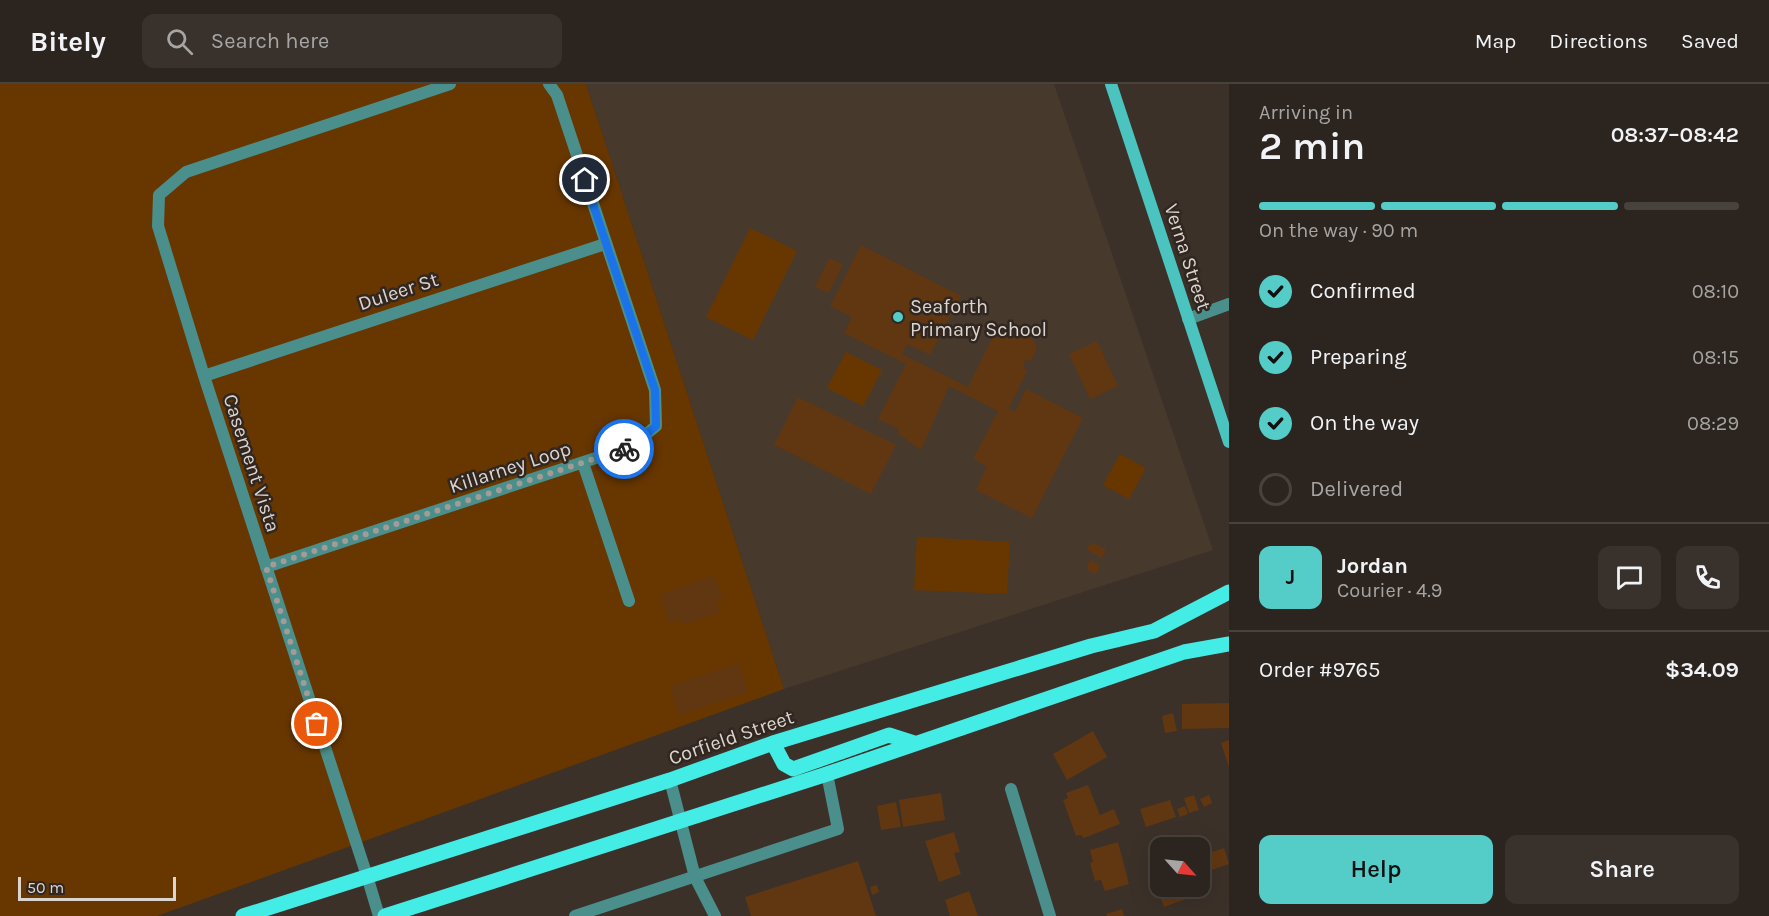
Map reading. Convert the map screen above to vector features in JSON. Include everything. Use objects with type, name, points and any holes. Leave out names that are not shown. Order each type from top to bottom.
[{"type":"main road","name":"Verna Street","points":[[1111,84],[1229,442]]},
{"type":"main road","name":"Corfield Street","points":[[243,916],[670,780],[773,743],[1091,646],[1154,631],[1229,592]]},
{"type":"main road","points":[[385,916],[827,774],[1184,652],[1229,644]]},
{"type":"main road","points":[[773,743],[784,764],[793,769],[889,735],[914,743]]},
{"type":"street","name":"Casement Vista","points":[[379,916],[204,376],[158,226],[159,195],[186,172],[450,84]]},
{"type":"street","name":"Killarney Loop","points":[[266,567],[632,446],[656,426],[655,390],[557,94],[549,84]]},
{"type":"street","name":"Duleer St","points":[[204,376],[605,243]]},
{"type":"street","points":[[1188,319],[1229,304]]},
{"type":"street","points":[[583,463],[629,602]]},
{"type":"street","points":[[575,916],[838,829],[827,774]]},
{"type":"street","points":[[670,780],[695,877],[715,916]]},
{"type":"street","points":[[1011,789],[1050,916]]},
{"type":"shaded area","points":[[0,84],[586,84],[784,689],[157,916],[0,916]]},
{"type":"shaded area","name":"Seaforth Primary School","points":[[586,84],[1054,84],[1213,550],[784,689]]},
{"type":"shaded area","points":[[750,228],[797,251],[753,340],[706,317]]},
{"type":"shaded area","points":[[846,352],[882,370],[863,406],[827,388]]},
{"type":"shaded area","points":[[1120,454],[1146,468],[1129,499],[1103,485]]},
{"type":"shaded area","points":[[917,537],[1010,542],[1007,594],[914,590]]},
{"type":"building","points":[[861,245],[961,296],[930,355],[907,344],[902,354],[968,387],[998,326],[1023,339],[1025,335],[1033,339],[1037,348],[1031,361],[1026,359],[1023,367],[1027,371],[1009,408],[1015,412],[1026,389],[1083,418],[1032,518],[976,490],[987,466],[973,459],[998,411],[949,386],[921,450],[897,433],[899,429],[878,419],[906,364],[844,333],[852,317],[830,306]]},
{"type":"building","points":[[829,258],[843,264],[829,293],[815,287]]},
{"type":"building","points":[[1097,341],[1118,386],[1090,399],[1069,354]]},
{"type":"building","points":[[798,397],[896,445],[871,494],[774,445]]},
{"type":"building","points":[[1091,542],[1106,549],[1102,558],[1087,550]]},
{"type":"building","points":[[1090,560],[1100,565],[1096,574],[1086,569]]},
{"type":"building","points":[[714,575],[723,599],[716,601],[720,612],[683,625],[681,619],[670,623],[660,595]]},
{"type":"building","points":[[739,663],[748,692],[679,715],[670,686]]},
{"type":"building","points":[[1229,703],[1229,728],[1182,729],[1182,704]]},
{"type":"building","points":[[1173,713],[1177,731],[1165,733],[1162,716]]},
{"type":"building","points":[[1093,731],[1107,757],[1067,780],[1053,754]]},
{"type":"building","points":[[1229,740],[1229,767],[1221,743]]},
{"type":"building","points":[[1088,785],[1100,815],[1114,809],[1120,824],[1084,838],[1081,835],[1076,836],[1063,800],[1068,798],[1066,793]]},
{"type":"building","points":[[941,793],[945,820],[903,827],[899,800]]},
{"type":"building","points":[[1194,795],[1199,810],[1189,813],[1184,798]]},
{"type":"building","points":[[1209,795],[1212,803],[1204,807],[1200,799]]},
{"type":"building","points":[[1170,800],[1176,817],[1146,827],[1140,809]]},
{"type":"building","points":[[896,802],[901,827],[881,830],[877,806]]},
{"type":"building","points":[[1185,806],[1188,814],[1180,817],[1177,809]]},
{"type":"building","points":[[954,832],[960,852],[954,853],[961,874],[939,882],[925,841]]},
{"type":"building","points":[[1118,842],[1129,884],[1105,891],[1101,880],[1095,881],[1090,863],[1093,862],[1090,850]]},
{"type":"building","points":[[1224,848],[1229,864],[1210,871],[1210,853]]},
{"type":"building","points":[[858,861],[876,916],[751,916],[745,897]]},
{"type":"building","points":[[877,885],[879,892],[872,895],[870,887]]},
{"type":"building","points":[[969,891],[978,916],[950,916],[945,900]]},
{"type":"building","points":[[1160,897],[1185,897],[1186,899],[1164,907]]},
{"type":"building","points":[[1122,909],[1124,916],[1107,916],[1106,914]]},
{"type":"way so far","points":[[317,724],[266,567],[624,449]]},
{"type":"place","name":"Seaforth Primary School","points":[[898,317]]},
{"type":"route","points":[[585,180],[655,390],[656,426],[632,446],[624,449]]}]
